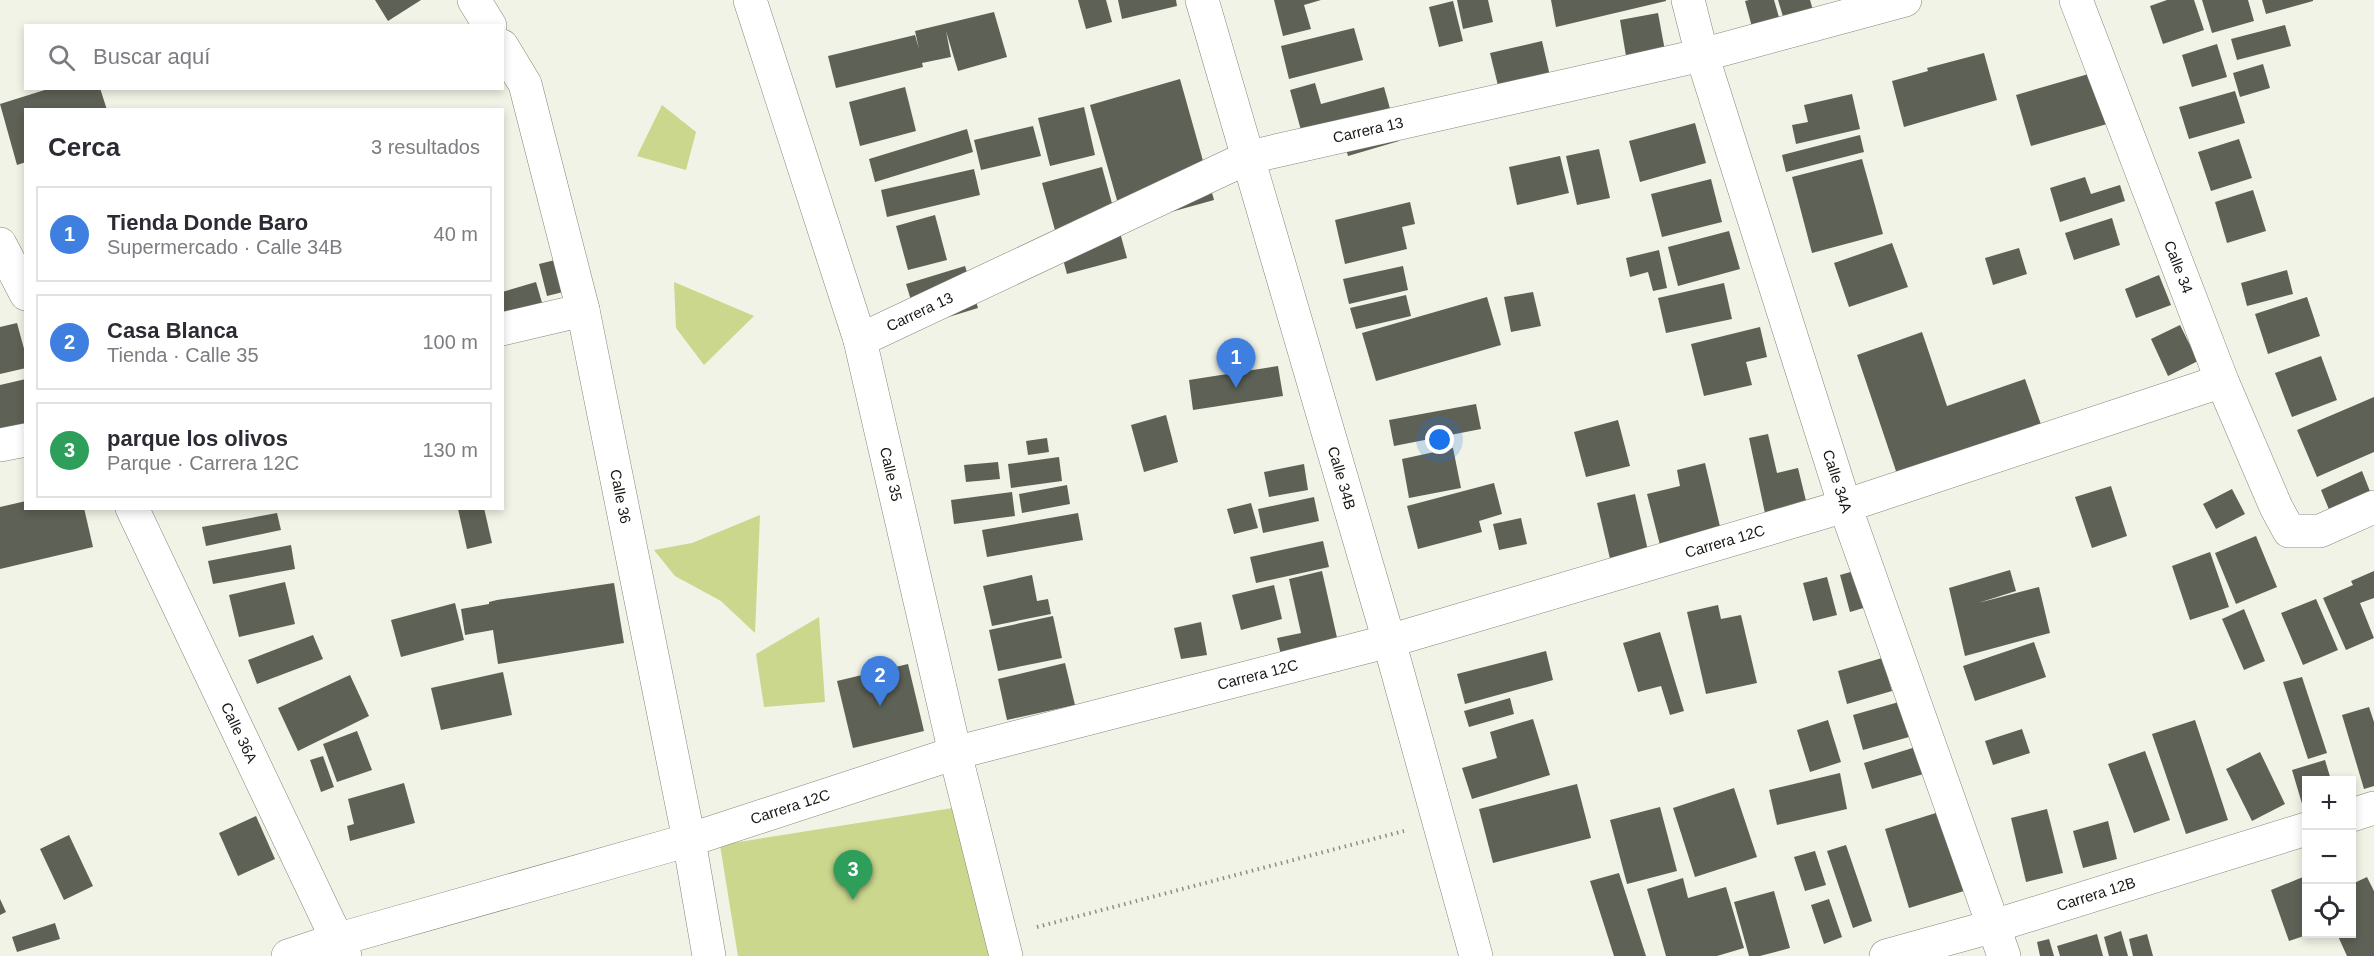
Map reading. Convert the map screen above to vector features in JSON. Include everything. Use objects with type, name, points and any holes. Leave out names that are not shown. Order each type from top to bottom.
[{"type":"street","points":[[474,0],[489,24]]},
{"type":"street","name":"Calle 35","points":[[750,0],[860,340],[955,753],[1004,946]]},
{"type":"street","name":"Calle 34B","points":[[1202,0],[1389,641],[1476,956]]},
{"type":"street","name":"Calle 34A","points":[[1688,0],[1702,55],[1845,506],[1999,941]]},
{"type":"street","name":"Carrera 13","points":[[860,340],[1249,157],[1702,55],[1905,0]]},
{"type":"street","name":"Calle 34","points":[[2076,0],[2222,381],[2276,507],[2289,531],[2320,531],[2374,507]]},
{"type":"street","name":"Calle 36","points":[[504,49],[525,84],[583,310],[709,956]]},
{"type":"street","points":[[0,244],[24,290]]},
{"type":"street","points":[[504,329],[583,310]]},
{"type":"street","name":"Carrera 12C","points":[[288,956],[340,948],[688,840],[955,753],[1389,641],[1845,506],[2222,381]]},
{"type":"street","points":[[0,445],[24,440]]},
{"type":"street","name":"Calle 36A","points":[[133,510],[340,948]]},
{"type":"street","points":[[2356,814],[2374,808]]},
{"type":"street","name":"Carrera 12B","points":[[1886,956],[1999,941],[2304,830]]},
{"type":"path","points":[[1004,946],[1440,822]]},
{"type":"green space","points":[[662,105],[696,132],[686,170],[637,156]]},
{"type":"green space","points":[[674,282],[754,316],[704,365],[676,328]]},
{"type":"green space","points":[[760,515],[755,633],[721,601],[675,576],[654,550],[692,543]]},
{"type":"green space","points":[[819,617],[825,702],[764,707],[756,654]]},
{"type":"green space","points":[[959,807],[989,956],[738,956],[720,845]]},
{"type":"building","points":[[375,0],[421,0],[388,21]]},
{"type":"building","points":[[1078,0],[1106,0],[1112,22],[1086,29]]},
{"type":"building","points":[[1118,0],[1176,0],[1177,6],[1122,19]]},
{"type":"building","points":[[1274,0],[1321,0],[1304,5],[1311,29],[1283,36]]},
{"type":"building","points":[[1457,0],[1488,0],[1493,22],[1463,29]]},
{"type":"building","points":[[1551,0],[1666,0],[1666,1],[1556,27]]},
{"type":"building","points":[[1774,0],[1787,45],[1759,53],[1745,1]]},
{"type":"building","points":[[1778,0],[1810,0],[1820,34],[1791,43]]},
{"type":"building","points":[[2167,0],[2194,0],[2204,30],[2163,44],[2150,6]]},
{"type":"building","points":[[2202,0],[2248,0],[2254,21],[2212,33]]},
{"type":"building","points":[[2262,0],[2313,0],[2313,1],[2266,14]]},
{"type":"building","points":[[1453,1],[1463,41],[1439,47],[1429,7]]},
{"type":"building","points":[[994,12],[1007,57],[958,71],[946,31],[951,57],[922,63],[923,67],[836,88],[828,56],[915,35],[919,49],[915,31]]},
{"type":"building","points":[[1658,13],[1668,67],[1629,74],[1620,20]]},
{"type":"building","points":[[2285,25],[2291,46],[2237,60],[2231,39]]},
{"type":"building","points":[[1354,28],[1363,60],[1289,79],[1281,46]]},
{"type":"building","points":[[1542,41],[1555,98],[1504,110],[1490,53]]},
{"type":"building","points":[[2217,44],[2227,77],[2192,87],[2182,55]]},
{"type":"building","points":[[1984,53],[1997,100],[1904,127],[1892,81],[1928,71],[1927,68]]},
{"type":"building","points":[[2263,64],[2270,88],[2240,97],[2233,73]]},
{"type":"building","points":[[2092,73],[2107,124],[2031,146],[2016,95]]},
{"type":"building","points":[[1180,79],[1214,200],[1124,225],[1090,105]]},
{"type":"building","points":[[1315,83],[1321,104],[1384,87],[1399,141],[1348,156],[1342,135],[1305,145],[1290,90]]},
{"type":"building","points":[[905,87],[916,131],[860,146],[849,102]]},
{"type":"building","points":[[45,90],[101,90],[106,108],[24,108],[24,163],[17,165],[0,104]]},
{"type":"building","points":[[2235,91],[2245,123],[2189,139],[2179,107]]},
{"type":"building","points":[[1852,94],[1860,129],[1796,144],[1792,125],[1808,122],[1804,105]]},
{"type":"building","points":[[1084,107],[1095,155],[1050,166],[1038,118]]},
{"type":"building","points":[[1695,123],[1706,163],[1640,182],[1629,141]]},
{"type":"building","points":[[1033,126],[1041,156],[981,170],[974,140]]},
{"type":"building","points":[[967,129],[973,152],[875,182],[869,159]]},
{"type":"building","points":[[1860,135],[1864,152],[1786,172],[1782,155]]},
{"type":"building","points":[[2239,139],[2252,178],[2211,191],[2198,152]]},
{"type":"building","points":[[1599,149],[1610,198],[1577,205],[1566,156]]},
{"type":"building","points":[[1560,156],[1569,193],[1517,205],[1509,167]]},
{"type":"building","points":[[1862,159],[1883,234],[1812,253],[1792,177]]},
{"type":"building","points":[[1102,167],[1127,258],[1067,274],[1042,183]]},
{"type":"building","points":[[974,169],[980,195],[887,217],[881,190]]},
{"type":"building","points":[[2085,177],[2091,194],[2120,185],[2125,201],[2060,222],[2050,188]]},
{"type":"building","points":[[1711,179],[1722,222],[1662,237],[1651,194]]},
{"type":"building","points":[[2253,190],[2266,231],[2227,243],[2215,202]]},
{"type":"building","points":[[1410,202],[1415,224],[1402,227],[1407,249],[1345,264],[1335,220]]},
{"type":"building","points":[[935,215],[947,260],[908,270],[896,226]]},
{"type":"building","points":[[2112,218],[2120,245],[2074,260],[2065,233]]},
{"type":"building","points":[[1729,231],[1740,269],[1678,286],[1668,247]]},
{"type":"building","points":[[1892,243],[1908,287],[1849,307],[1834,263]]},
{"type":"building","points":[[2019,248],[2027,274],[1993,285],[1985,258]]},
{"type":"building","points":[[1659,250],[1667,288],[1653,291],[1648,272],[1630,277],[1626,258]]},
{"type":"building","points":[[567,257],[575,289],[547,296],[539,264]]},
{"type":"building","points":[[965,266],[978,308],[919,326],[906,284]]},
{"type":"building","points":[[1403,266],[1408,290],[1349,304],[1343,279]]},
{"type":"building","points":[[2287,270],[2293,294],[2247,306],[2241,283]]},
{"type":"building","points":[[2159,275],[2171,305],[2136,318],[2125,289]]},
{"type":"building","points":[[536,282],[547,320],[504,332],[504,291]]},
{"type":"building","points":[[1724,283],[1732,319],[1666,333],[1658,298]]},
{"type":"building","points":[[1533,292],[1541,326],[1511,332],[1504,297]]},
{"type":"building","points":[[1406,295],[1411,316],[1356,329],[1350,308]]},
{"type":"building","points":[[1487,297],[1501,345],[1376,381],[1362,333]]},
{"type":"building","points":[[2307,297],[2320,336],[2268,354],[2255,314]]},
{"type":"building","points":[[17,323],[24,349],[24,368],[0,374],[0,327]]},
{"type":"building","points":[[2180,325],[2198,361],[2168,376],[2151,339]]},
{"type":"building","points":[[1760,327],[1767,357],[1746,362],[1752,385],[1704,396],[1691,344]]},
{"type":"building","points":[[1922,332],[1947,406],[2025,379],[2044,433],[1900,483],[1857,355]]},
{"type":"building","points":[[2321,356],[2337,400],[2292,417],[2275,373]]},
{"type":"building","points":[[1278,366],[1283,396],[1193,410],[1189,380]]},
{"type":"building","points":[[24,379],[24,430],[0,436],[0,385]]},
{"type":"building","points":[[2374,397],[2374,452],[2317,477],[2297,430]]},
{"type":"building","points":[[1476,404],[1481,429],[1394,446],[1389,420]]},
{"type":"building","points":[[1166,415],[1178,462],[1144,472],[1131,425]]},
{"type":"building","points":[[1618,420],[1630,466],[1586,477],[1574,432]]},
{"type":"building","points":[[1768,434],[1777,473],[1798,468],[1808,509],[1766,518],[1749,438]]},
{"type":"building","points":[[1047,438],[1049,452],[1028,455],[1026,441]]},
{"type":"building","points":[[1453,448],[1461,488],[1409,498],[1402,459]]},
{"type":"building","points":[[1059,457],[1062,481],[1011,488],[1008,464]]},
{"type":"building","points":[[998,462],[1000,479],[966,482],[964,465]]},
{"type":"building","points":[[1705,463],[1722,535],[1661,549],[1647,494],[1680,486],[1677,470]]},
{"type":"building","points":[[1304,464],[1308,490],[1269,497],[1264,472]]},
{"type":"building","points":[[2362,471],[2371,494],[2330,512],[2321,490]]},
{"type":"building","points":[[1494,483],[1502,514],[1479,521],[1482,532],[1418,549],[1407,506]]},
{"type":"building","points":[[1067,485],[1070,504],[1022,513],[1019,494]]},
{"type":"building","points":[[2111,486],[2127,536],[2092,548],[2075,497]]},
{"type":"building","points":[[2232,489],[2245,514],[2216,529],[2203,504]]},
{"type":"building","points":[[1012,492],[1015,516],[954,524],[951,500]]},
{"type":"building","points":[[1635,494],[1649,555],[1611,563],[1597,503]]},
{"type":"building","points":[[1314,497],[1319,521],[1263,533],[1258,509]]},
{"type":"building","points":[[24,501],[24,510],[84,510],[93,547],[0,569],[0,507]]},
{"type":"building","points":[[1251,503],[1258,528],[1234,534],[1227,509]]},
{"type":"building","points":[[458,510],[484,510],[492,543],[467,549]]},
{"type":"building","points":[[277,513],[281,530],[206,546],[202,527]]},
{"type":"building","points":[[1078,513],[1083,540],[987,557],[982,530]]},
{"type":"building","points":[[1521,518],[1527,544],[1499,550],[1493,524]]},
{"type":"building","points":[[2256,536],[2277,587],[2236,604],[2215,553]]},
{"type":"building","points":[[1323,541],[1329,567],[1256,583],[1250,557]]},
{"type":"building","points":[[291,545],[295,569],[213,584],[208,561]]},
{"type":"building","points":[[2210,552],[2229,607],[2190,620],[2172,566]]},
{"type":"building","points":[[1861,569],[1870,606],[1850,612],[1840,575]]},
{"type":"building","points":[[2010,570],[2016,591],[1978,603],[2039,587],[2050,633],[1965,656],[1949,588]]},
{"type":"building","points":[[1322,571],[1340,651],[1283,664],[1277,638],[1301,633],[1289,579]]},
{"type":"building","points":[[2374,571],[2374,598],[2360,603],[2374,638],[2346,650],[2323,598],[2353,585],[2351,581]]},
{"type":"building","points":[[1032,575],[1037,601],[1048,599],[1051,614],[992,626],[983,586]]},
{"type":"building","points":[[1827,577],[1837,615],[1813,621],[1803,583]]},
{"type":"building","points":[[285,582],[295,624],[239,637],[229,595]]},
{"type":"building","points":[[614,583],[624,643],[498,664],[493,630],[465,635],[461,609],[489,604],[497,600]]},
{"type":"building","points":[[1274,585],[1282,619],[1241,630],[1232,595]]},
{"type":"building","points":[[2316,599],[2338,650],[2303,665],[2281,613]]},
{"type":"building","points":[[455,603],[464,640],[401,657],[391,620]]},
{"type":"building","points":[[1718,605],[1721,619],[1741,615],[1757,683],[1706,694],[1687,612]]},
{"type":"building","points":[[2244,609],[2265,661],[2244,670],[2222,619]]},
{"type":"building","points":[[1053,616],[1062,658],[998,671],[989,630]]},
{"type":"building","points":[[1201,622],[1207,655],[1181,659],[1174,628]]},
{"type":"building","points":[[1660,632],[1684,711],[1670,715],[1661,686],[1638,692],[1623,643]]},
{"type":"building","points":[[313,635],[323,659],[257,684],[248,660]]},
{"type":"building","points":[[2034,642],[2046,677],[1975,701],[1963,666]]},
{"type":"building","points":[[1546,651],[1553,680],[1465,704],[1457,674]]},
{"type":"building","points":[[1882,658],[1892,691],[1847,704],[1838,671]]},
{"type":"building","points":[[1065,663],[1075,705],[1007,720],[998,679]]},
{"type":"building","points":[[908,664],[924,731],[853,748],[837,681]]},
{"type":"building","points":[[503,672],[512,715],[441,730],[431,688]]},
{"type":"building","points":[[350,675],[369,716],[298,751],[278,708]]},
{"type":"building","points":[[2302,677],[2327,753],[2308,759],[2283,682]]},
{"type":"building","points":[[1510,698],[1514,714],[1469,727],[1464,711]]},
{"type":"building","points":[[1906,700],[1916,735],[1863,750],[1853,715]]},
{"type":"building","points":[[2369,707],[2374,722],[2374,786],[2364,789],[2342,715]]},
{"type":"building","points":[[1533,719],[1550,775],[1472,799],[1462,768],[1497,758],[1490,732]]},
{"type":"building","points":[[1828,720],[1841,762],[1810,772],[1797,730]]},
{"type":"building","points":[[2195,720],[2228,820],[2186,834],[2152,734]]},
{"type":"building","points":[[2022,729],[2030,753],[1993,765],[1985,741]]},
{"type":"building","points":[[357,731],[372,770],[337,782],[323,744]]},
{"type":"building","points":[[1919,746],[1927,773],[1872,789],[1864,763]]},
{"type":"building","points":[[2145,751],[2170,820],[2134,833],[2108,764]]},
{"type":"building","points":[[2260,752],[2285,804],[2252,821],[2226,769]]},
{"type":"building","points":[[323,756],[334,787],[321,792],[310,760]]},
{"type":"building","points":[[2325,760],[2330,776],[2302,776],[2302,804],[2292,770]]},
{"type":"building","points":[[1840,773],[1847,809],[1777,825],[1769,790]]},
{"type":"building","points":[[404,783],[415,823],[350,841],[347,826],[354,824],[348,799]]},
{"type":"building","points":[[1577,784],[1591,838],[1493,863],[1479,809]]},
{"type":"building","points":[[1734,788],[1757,857],[1695,877],[1673,808]]},
{"type":"building","points":[[1660,807],[1677,871],[1627,884],[1610,820]]},
{"type":"building","points":[[2047,809],[2063,873],[2026,882],[2011,818]]},
{"type":"building","points":[[1939,812],[1964,891],[1909,908],[1885,829]]},
{"type":"building","points":[[256,816],[275,859],[238,876],[219,833]]},
{"type":"building","points":[[2108,821],[2117,859],[2083,868],[2073,831]]},
{"type":"building","points":[[69,835],[93,886],[64,900],[40,849]]},
{"type":"building","points":[[1846,845],[1872,921],[1853,928],[1827,851]]},
{"type":"building","points":[[1815,851],[1826,885],[1805,891],[1794,857]]},
{"type":"building","points":[[1619,873],[1646,956],[1614,956],[1590,881]]},
{"type":"building","points":[[2302,877],[2302,937],[2289,941],[2271,890]]},
{"type":"building","points":[[2367,877],[2374,891],[2374,956],[2347,956],[2339,938],[2356,938],[2356,882]]},
{"type":"building","points":[[1683,878],[1688,898],[1726,887],[1744,948],[1717,956],[1666,956],[1647,889]]},
{"type":"building","points":[[1774,891],[1790,948],[1760,956],[1749,956],[1734,902]]},
{"type":"building","points":[[0,899],[6,912],[0,915]]},
{"type":"building","points":[[1829,899],[1842,937],[1824,944],[1811,905]]},
{"type":"building","points":[[55,923],[60,939],[17,952],[12,937]]},
{"type":"building","points":[[2121,931],[2128,956],[2109,956],[2104,937]]},
{"type":"building","points":[[2097,934],[2103,956],[2060,956],[2057,946]]},
{"type":"building","points":[[2147,934],[2153,956],[2133,956],[2129,939]]},
{"type":"building","points":[[2049,939],[2054,956],[2040,956],[2037,942]]},
{"type":"place","name":"Tienda Donde Baro","points":[[1236,388]]},
{"type":"place","name":"Casa Blanca","points":[[880,706]]},
{"type":"place","name":"parque los olivos","points":[[853,900]]}]
